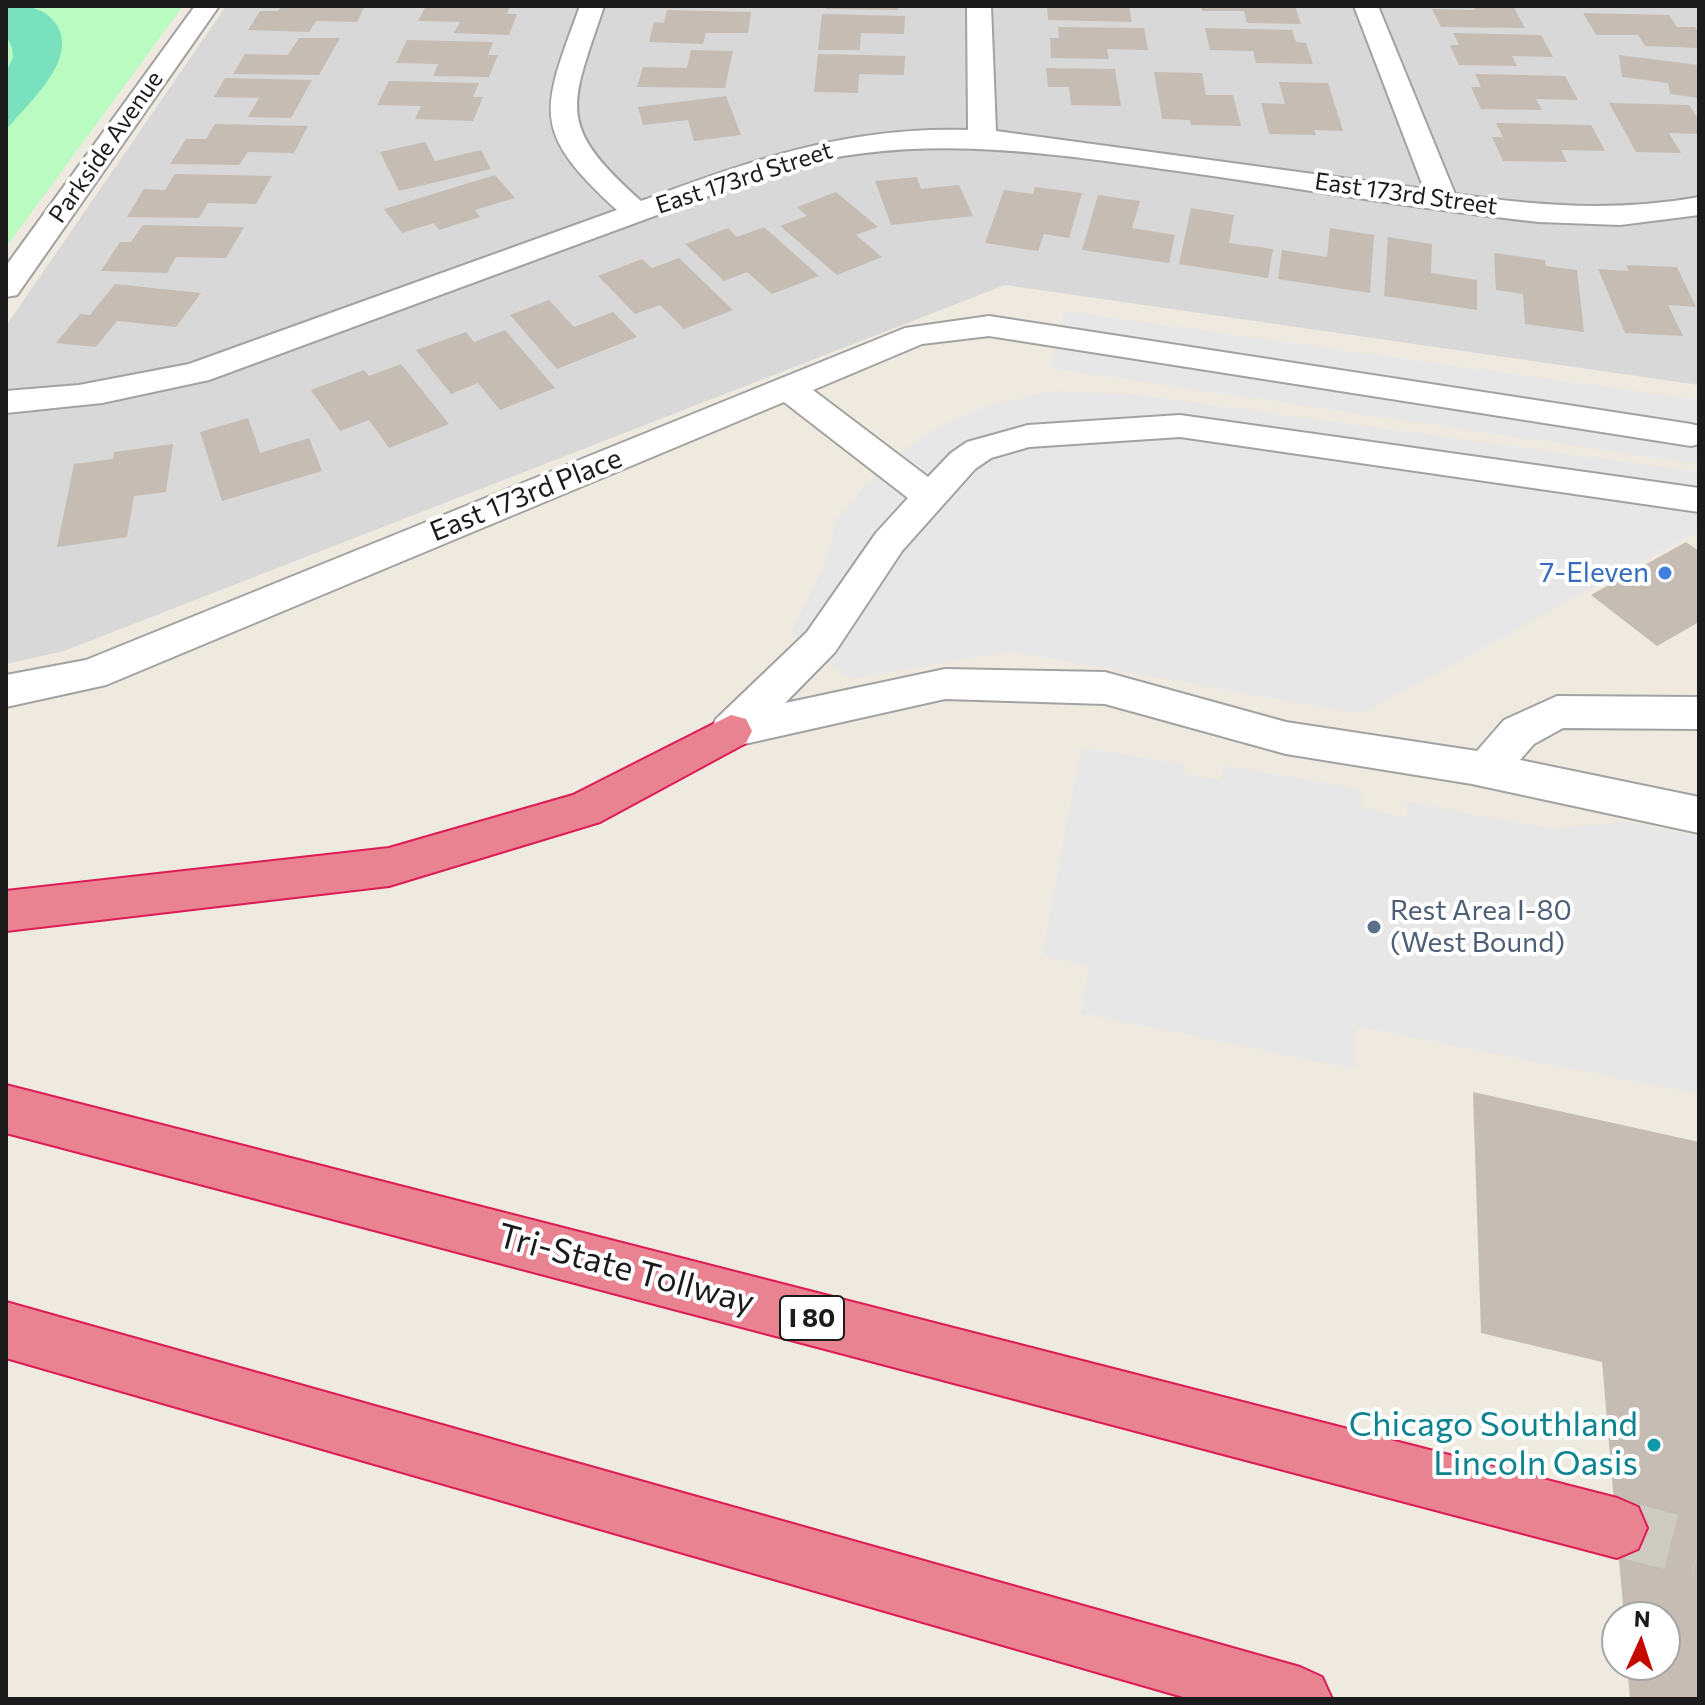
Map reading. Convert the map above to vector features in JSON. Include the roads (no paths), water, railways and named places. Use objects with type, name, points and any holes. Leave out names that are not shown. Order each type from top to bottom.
[{"type":"highway","points":[[6,911],[389,867],[585,809],[731,731]]},
{"type":"highway","name":"Tri-State Tollway","points":[[6,1109],[1617,1528]]},
{"type":"highway","points":[[6,1330],[1300,1699]]},
{"type":"street","name":"Parkside Avenue","points":[[6,288],[207,6]]},
{"type":"street","points":[[592,6],[562,96],[566,135],[582,162],[638,213]]},
{"type":"street","points":[[979,6],[982,137]]},
{"type":"street","points":[[1366,6],[1443,200]]},
{"type":"street","name":"East 173rd Street","points":[[6,402],[55,401],[124,391],[197,373],[772,163],[820,149],[896,138],[982,137],[1578,216],[1648,215],[1699,206]]},
{"type":"street","name":"East 173rd Place","points":[[6,691],[92,674],[916,335],[989,326],[1691,435]]},
{"type":"street","points":[[787,387],[930,497]]},
{"type":"street","points":[[731,731],[821,642],[889,542],[963,461],[979,450],[1028,436],[1180,426],[1699,500]]},
{"type":"street","points":[[731,731],[945,684],[1105,688],[1286,738],[1486,770],[1699,815]]},
{"type":"street","points":[[1486,770],[1519,732],[1557,712],[1699,713]]},
{"type":"tunnel","points":[[1617,1528],[1699,1549]]},
{"type":"place","name":"7-Eleven","points":[[1665,573]]},
{"type":"place","name":"Rest Area I-80 (West Bound)","points":[[1374,927]]},
{"type":"place","name":"Chicago Southland Lincoln Oasis","points":[[1654,1445]]}]
